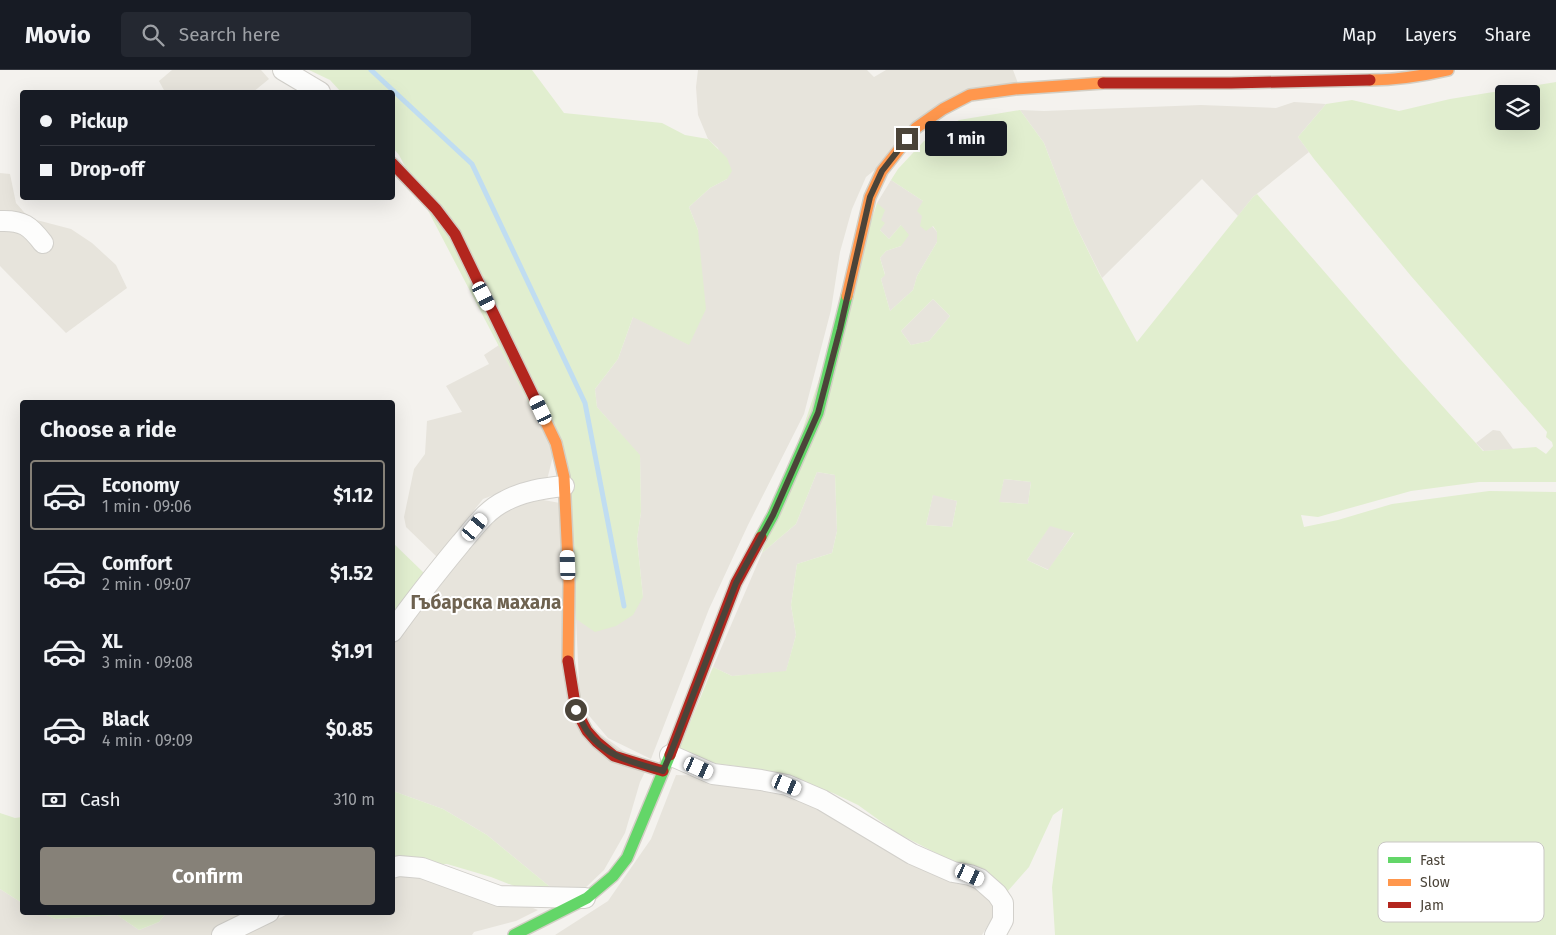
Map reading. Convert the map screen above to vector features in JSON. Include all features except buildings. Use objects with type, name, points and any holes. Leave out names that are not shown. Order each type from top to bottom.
[{"type":"street","points":[[283,70],[317,90]]},
{"type":"street","points":[[514,935],[587,898],[613,876],[627,858],[736,583],[773,515],[818,413],[840,329],[870,197],[882,171],[916,128],[943,109],[970,95],[1015,89],[1117,82],[1231,83],[1387,80],[1425,76],[1448,70]]},
{"type":"street","points":[[395,166],[436,209],[455,234],[556,443],[564,486],[569,583],[568,668],[576,710],[587,731],[614,756],[666,763],[713,774],[787,785],[822,800],[912,854],[953,872],[980,879],[997,894],[1003,904],[1004,920],[995,935]]},
{"type":"street","points":[[0,221],[23,223],[32,228],[44,243]]},
{"type":"street","points":[[395,628],[424,587],[488,512],[505,500],[525,493],[564,486]]},
{"type":"street","points":[[395,867],[422,868],[499,896],[587,898]]},
{"type":"street","points":[[222,935],[262,915]]},
{"type":"shaded area","points":[[172,70],[261,70],[269,79],[255,90],[164,90],[159,81]]},
{"type":"shaded area","points":[[698,70],[867,70],[874,77],[886,70],[1013,70],[1019,86],[971,91],[866,177],[852,209],[840,252],[831,310],[804,414],[748,525],[709,609],[651,759],[608,738],[580,705],[576,619],[643,597],[637,539],[641,512],[640,456],[597,407],[595,389],[618,359],[633,317],[698,230],[689,207],[710,188],[727,179],[718,148],[708,139],[698,115],[696,87]]},
{"type":"shaded area","points":[[1294,102],[1326,104],[1298,137],[1309,152],[1253,197],[1238,216],[1202,179],[1102,278],[1074,222],[1044,143],[1020,110],[1044,111],[1201,105],[1276,108]]},
{"type":"shaded area","points":[[0,173],[10,174],[16,203],[29,218],[71,229],[92,243],[116,265],[127,288],[66,333],[0,266]]},
{"type":"shaded area","points":[[891,180],[923,201],[932,226],[937,232],[937,242],[917,276],[913,290],[890,311],[881,279],[885,274],[880,258],[886,251],[901,246],[901,225],[889,239],[880,230],[881,220],[877,203]]},
{"type":"shaded area","points":[[933,299],[950,316],[929,341],[911,345],[901,331]]},
{"type":"shaded area","points":[[505,341],[555,448],[544,492],[510,489],[483,499],[437,557],[406,527],[404,517],[414,469],[425,454],[427,421],[462,412],[446,386],[489,364],[484,355]]},
{"type":"shaded area","points":[[1493,430],[1500,431],[1513,449],[1484,451],[1476,443]]},
{"type":"shaded area","points":[[817,472],[835,475],[837,531],[832,553],[797,564],[791,605],[796,635],[786,672],[732,676],[713,667],[762,553],[796,524]]},
{"type":"shaded area","points":[[1004,479],[1031,482],[1028,504],[998,502]]},
{"type":"shaded area","points":[[933,494],[957,501],[952,527],[926,525]]},
{"type":"shaded area","points":[[527,497],[560,503],[577,717],[647,768],[640,782],[625,833],[604,870],[583,890],[555,891],[487,835],[443,809],[395,792],[395,635],[480,520]]},
{"type":"shaded area","points":[[1050,525],[1074,532],[1049,570],[1027,560]]},
{"type":"shaded area","points":[[676,775],[735,777],[772,782],[984,888],[996,912],[982,935],[555,935],[608,901],[651,839]]},
{"type":"shaded area","points":[[395,875],[456,877],[538,910],[516,921],[474,932],[472,935],[236,935],[286,915],[395,915]]},
{"type":"shaded area","points":[[0,889],[20,902],[20,915],[46,915],[55,919],[117,915],[139,930],[159,922],[164,915],[260,915],[211,935],[0,935]]},
{"type":"green space","points":[[309,70],[532,70],[564,113],[662,123],[685,135],[708,139],[727,158],[732,171],[727,179],[710,188],[689,207],[698,230],[706,309],[689,345],[633,317],[618,359],[595,389],[597,407],[640,455],[641,512],[637,539],[643,597],[633,615],[616,626],[595,632],[576,619],[564,471],[395,150],[395,90],[339,90],[330,80]]},
{"type":"green space","points":[[1556,82],[1556,482],[1479,482],[1411,491],[1318,517],[1301,515],[1304,527],[1338,520],[1392,504],[1489,491],[1556,492],[1556,935],[1055,935],[1052,887],[1063,808],[1053,815],[1029,867],[1007,892],[897,833],[858,805],[833,793],[774,772],[730,765],[685,762],[675,759],[713,667],[732,676],[786,671],[796,635],[791,605],[797,564],[832,553],[837,531],[835,475],[817,472],[796,524],[762,553],[877,203],[885,210],[881,220],[885,223],[880,230],[889,239],[901,225],[909,235],[901,246],[886,251],[880,258],[885,275],[881,279],[890,311],[913,290],[917,276],[937,242],[937,232],[933,226],[926,231],[920,226],[922,216],[917,211],[923,201],[891,180],[898,169],[924,141],[959,120],[1020,110],[1044,143],[1074,222],[1099,273],[1137,342],[1257,194],[1400,359],[1483,451],[1536,447],[1546,454],[1553,446],[1552,442],[1546,437],[1547,432],[1411,276],[1298,137],[1326,104],[1352,100],[1399,111],[1450,99],[1495,92],[1495,130],[1540,130],[1540,85],[1537,85]],"holes":[[[933,299],[950,316],[929,341],[911,345],[901,331]],[[1004,479],[1031,482],[1028,504],[999,502]],[[933,495],[957,501],[952,527],[926,525]],[[1050,526],[1074,533],[1048,570],[1027,560]]]},
{"type":"green space","points":[[395,545],[424,573],[395,612]]},
{"type":"green space","points":[[395,792],[443,809],[487,835],[555,891],[527,891],[491,877],[447,864],[395,866]]},
{"type":"green space","points":[[0,813],[15,818],[20,817],[20,902],[0,889]]},
{"type":"green space","points":[[46,915],[117,915],[55,919]]},
{"type":"green space","points":[[117,915],[164,915],[159,922],[139,930]]},
{"type":"waterway","points":[[371,70],[392,90]]},
{"type":"waterway","points":[[395,92],[472,164],[585,403],[624,606]]},
{"type":"traffic: fast","points":[[761,537],[773,515],[818,413],[847,296]]},
{"type":"traffic: fast","points":[[514,935],[587,898],[613,876],[627,858],[670,755]]},
{"type":"traffic: slow","points":[[1370,80],[1409,77],[1448,70]]},
{"type":"traffic: slow","points":[[847,296],[870,197],[882,171],[916,128],[943,109],[970,95],[1015,89],[1103,83]]},
{"type":"traffic: slow","points":[[544,418],[556,443],[564,477],[569,583],[568,661]]},
{"type":"traffic: jam","points":[[1103,83],[1370,80]]},
{"type":"traffic: jam","points":[[395,166],[436,209],[455,234],[544,418]]},
{"type":"traffic: jam","points":[[670,755],[736,583],[761,537]]},
{"type":"traffic: jam","points":[[568,661],[576,710],[587,731],[614,756],[663,771]]},
{"type":"district","name":"Гъбарска махала","points":[[486,602]]},
{"type":"route","points":[[576,710],[587,731],[614,756],[663,771],[736,583],[773,515],[818,413],[840,329],[870,197],[882,171],[907,139]]}]
